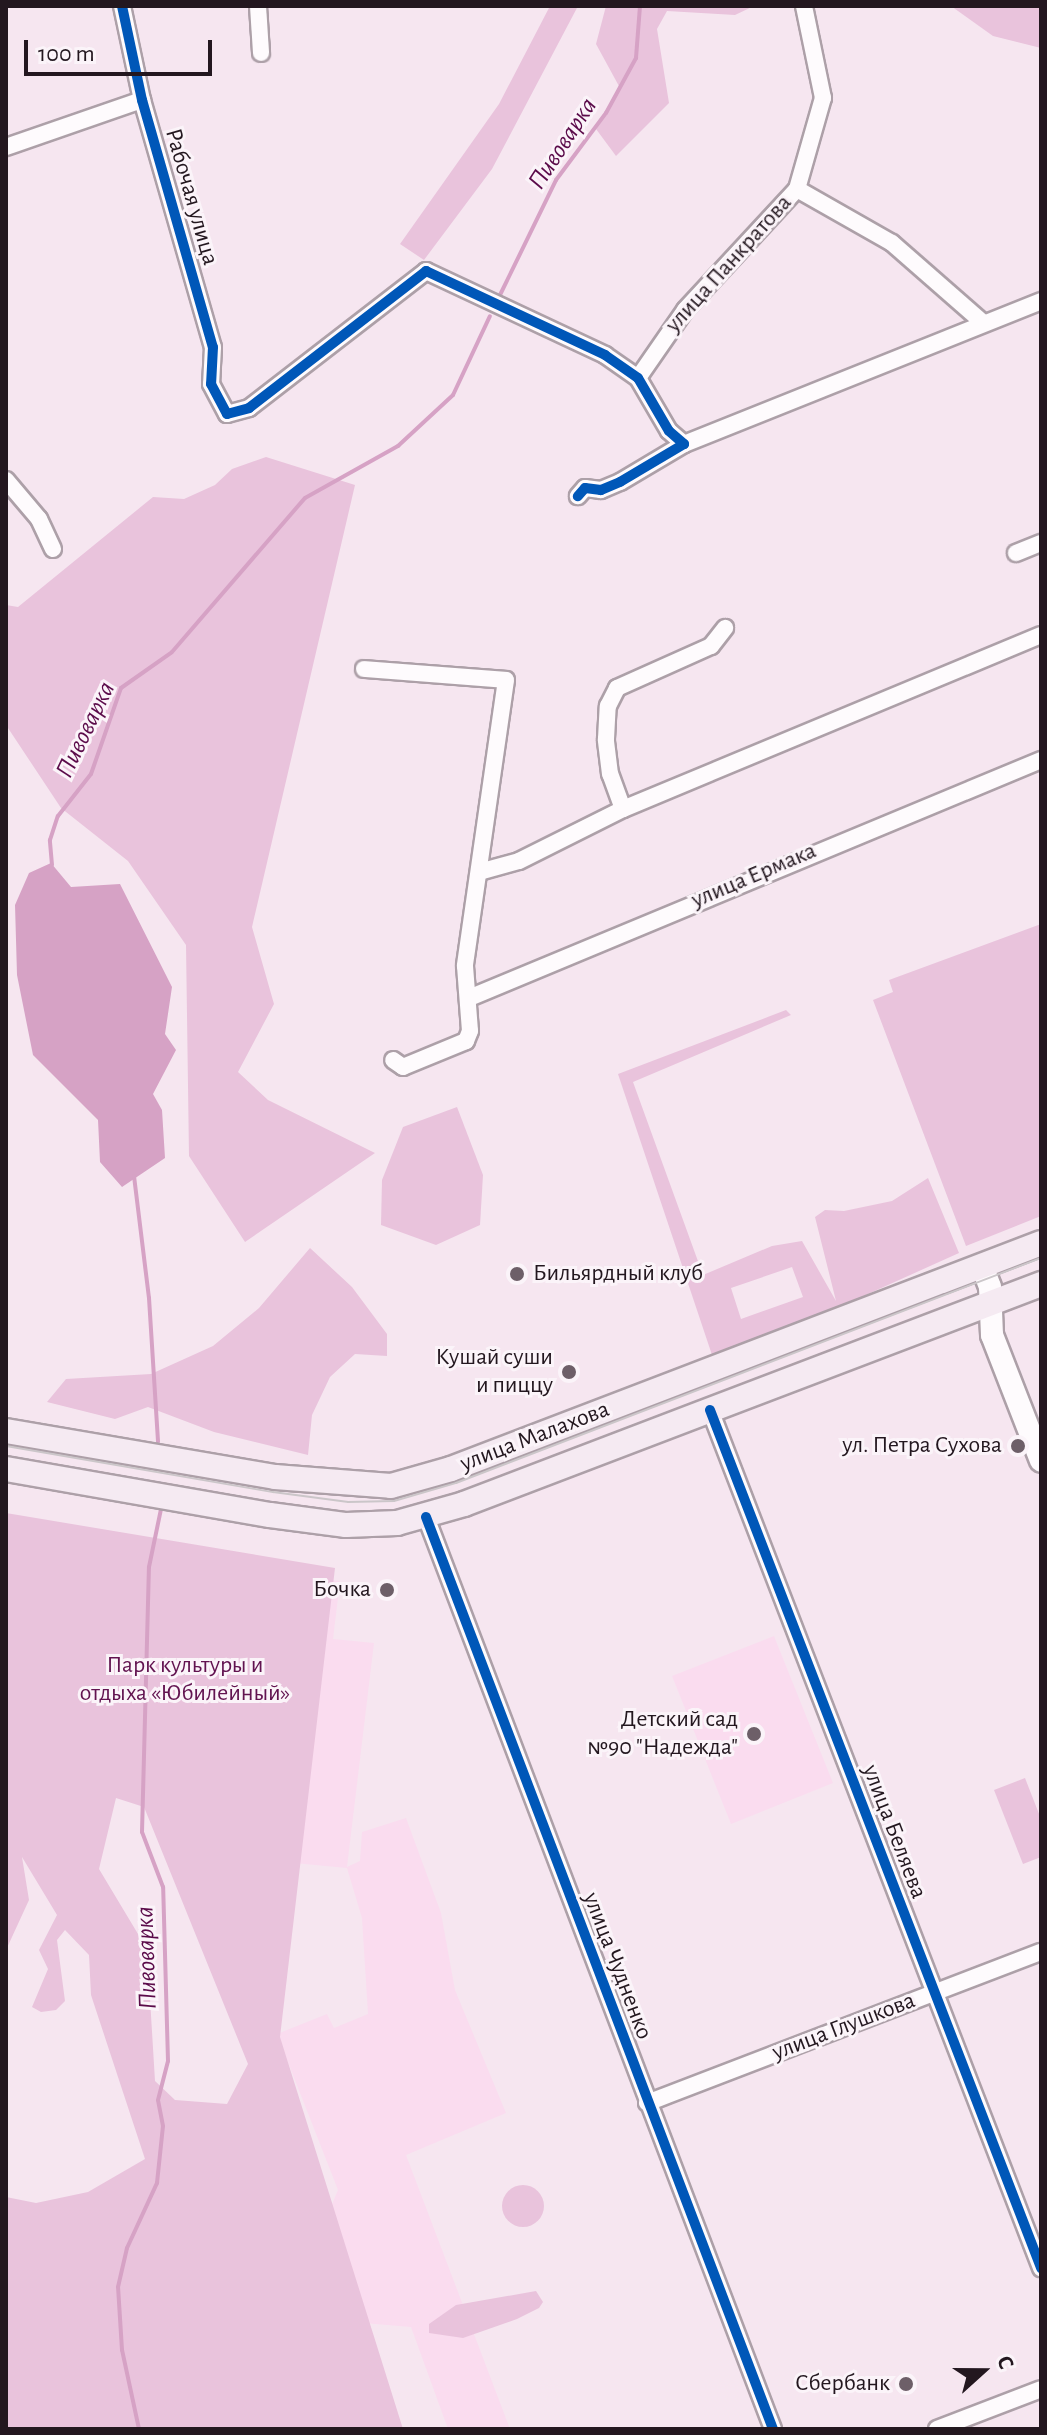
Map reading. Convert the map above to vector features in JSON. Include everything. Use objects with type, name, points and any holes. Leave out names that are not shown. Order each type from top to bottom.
[{"type":"main road","name":"улица Малахова","points":[[6,1431],[275,1477],[391,1486],[464,1464],[1041,1243]]},
{"type":"main road","name":"улица Малахова","points":[[6,1469],[335,1523],[375,1526],[426,1517],[1041,1284]]},
{"type":"street","name":"Рабочая улица","points":[[122,6],[142,100],[213,347],[216,399],[227,414],[249,408],[426,271],[605,355],[638,378]]},
{"type":"street","points":[[258,6],[261,53]]},
{"type":"street","name":"улица Панкратова","points":[[638,378],[685,310],[797,189],[823,98],[804,6]]},
{"type":"street","points":[[6,147],[142,100]]},
{"type":"street","points":[[797,189],[892,243],[981,321]]},
{"type":"street","points":[[578,496],[585,488],[601,490],[620,482],[684,444],[981,321],[1041,301]]},
{"type":"street","points":[[638,378],[669,431],[684,444]]},
{"type":"street","points":[[6,480],[39,519],[53,549]]},
{"type":"street","points":[[1016,553],[1041,543]]},
{"type":"street","points":[[623,809],[610,774],[606,739],[608,706],[617,688],[711,646],[725,628]]},
{"type":"street","points":[[479,872],[519,861],[623,809],[1041,635]]},
{"type":"street","points":[[364,669],[506,680],[465,966],[473,1019],[466,1041],[403,1067],[393,1060]]},
{"type":"street","name":"улица Ермака","points":[[469,998],[1041,760]]},
{"type":"street","points":[[982,1266],[992,1303],[992,1335],[1041,1461]]},
{"type":"street","name":"улица Беляева","points":[[710,1410],[1041,2268]]},
{"type":"street","name":"улица Чудненко","points":[[426,1517],[773,2429]]},
{"type":"street","name":"улица Глушкова","points":[[647,2103],[1041,1952]]},
{"type":"street","points":[[937,2429],[1041,2389]]},
{"type":"shaded area","points":[[51,863],[71,887],[120,884],[172,987],[165,1034],[176,1050],[153,1094],[162,1110],[165,1158],[122,1187],[100,1162],[98,1120],[33,1055],[17,975],[15,905],[29,873]]},
{"type":"shaded area","points":[[289,1576],[340,1581],[333,1639],[374,1643],[347,1867],[360,1861],[362,1832],[406,1818],[441,1913],[455,1990],[506,2113],[406,2155],[510,2429],[448,2429],[411,2327],[351,2322],[315,2245],[338,2190],[277,2034],[327,2014],[334,2028],[368,2014],[362,1918],[347,1868],[230,1857]]},
{"type":"shaded area","name":"Детский сад №90 \"Надежда\"","points":[[774,1636],[833,1783],[731,1824],[672,1676]]},
{"type":"green space","points":[[550,6],[578,6],[492,169],[424,260],[400,244],[499,104]]},
{"type":"green space","points":[[606,6],[754,6],[735,15],[667,11],[657,29],[669,103],[616,156],[596,129],[620,88],[596,44]]},
{"type":"green space","points":[[951,6],[1041,6],[1041,48],[993,36]]},
{"type":"green space","points":[[266,457],[355,485],[252,927],[274,1004],[238,1072],[268,1100],[375,1153],[245,1242],[189,1156],[186,945],[128,861],[61,808],[6,725],[6,605],[18,607],[153,497],[184,499],[215,485],[232,469]]},
{"type":"green space","points":[[1041,924],[1041,1216],[966,1246],[873,1000],[893,992],[889,980]]},
{"type":"green space","points":[[786,1010],[791,1015],[633,1082],[703,1275],[772,1246],[802,1241],[836,1301],[815,1217],[825,1210],[844,1211],[892,1201],[928,1178],[959,1253],[828,1312],[712,1355],[618,1074]],"holes":[[[792,1267],[803,1297],[741,1319],[731,1288]]]},
{"type":"green space","points":[[457,1107],[483,1175],[480,1225],[436,1245],[381,1225],[382,1180],[403,1127]]},
{"type":"green space","points":[[310,1248],[352,1287],[387,1334],[387,1356],[355,1354],[330,1377],[312,1415],[308,1455],[214,1432],[148,1407],[115,1419],[47,1402],[66,1379],[151,1374],[213,1346],[259,1308]]},
{"type":"green space","name":"Парк культуры и отдыха «Юбилейный»","points":[[6,1513],[335,1568],[280,2037],[403,2429],[6,2429],[6,2197],[36,2203],[88,2192],[145,2159],[91,1995],[89,1955],[65,1930],[57,1940],[65,2001],[56,2010],[41,2012],[32,2007],[48,1969],[39,1950],[57,1915],[22,1857],[29,1900],[6,1950]],"holes":[[[116,1798],[144,1807],[248,2064],[227,2104],[175,2100],[155,2081],[147,1949],[99,1869]]]},
{"type":"green space","points":[[1025,1778],[1041,1819],[1041,1857],[1023,1864],[994,1790]]},
{"type":"green space","points":[[523,2185],[538,2191],[544,2206],[538,2221],[523,2227],[508,2221],[502,2206],[508,2191]]},
{"type":"green space","points":[[536,2291],[543,2302],[539,2308],[517,2319],[463,2338],[429,2333],[429,2324],[456,2305]]},
{"type":"waterway","name":"Пивоварка","points":[[499,297],[556,180],[606,113],[636,58],[640,6]]},
{"type":"waterway","name":"Пивоварка","points":[[52,865],[50,840],[58,816],[91,774],[121,688],[172,652],[305,498],[398,446],[453,395],[490,316]]},
{"type":"waterway","name":"Пивоварка","points":[[134,1176],[149,1298],[158,1442]]},
{"type":"waterway","name":"Пивоварка","points":[[139,2429],[122,2350],[118,2287],[127,2248],[157,2183],[163,2126],[158,2100],[168,2061],[163,1887],[142,1832],[149,1567],[162,1504]]},
{"type":"tram line","points":[[6,1446],[273,1492],[348,1502],[394,1501],[456,1483],[1041,1258]]},
{"type":"cycle path","points":[[122,6],[142,100],[213,347],[211,384],[227,414],[249,408],[426,271],[605,355],[638,378],[669,431],[684,444],[620,482],[601,490],[585,488],[578,496]]},
{"type":"cycle path","points":[[710,1410],[1041,2268]]},
{"type":"cycle path","points":[[426,1517],[773,2429]]},
{"type":"place","name":"Бильярдный клуб","points":[[517,1274]]},
{"type":"place","name":"Кушай суши и пиццу","points":[[569,1372]]},
{"type":"place","name":"ул. Петра Сухова","points":[[1018,1446]]},
{"type":"place","name":"Бочка","points":[[387,1590]]},
{"type":"place","name":"Детский сад №90 \"Надежда\"","points":[[754,1734]]},
{"type":"place","name":"Сбербанк","points":[[906,2384]]}]
